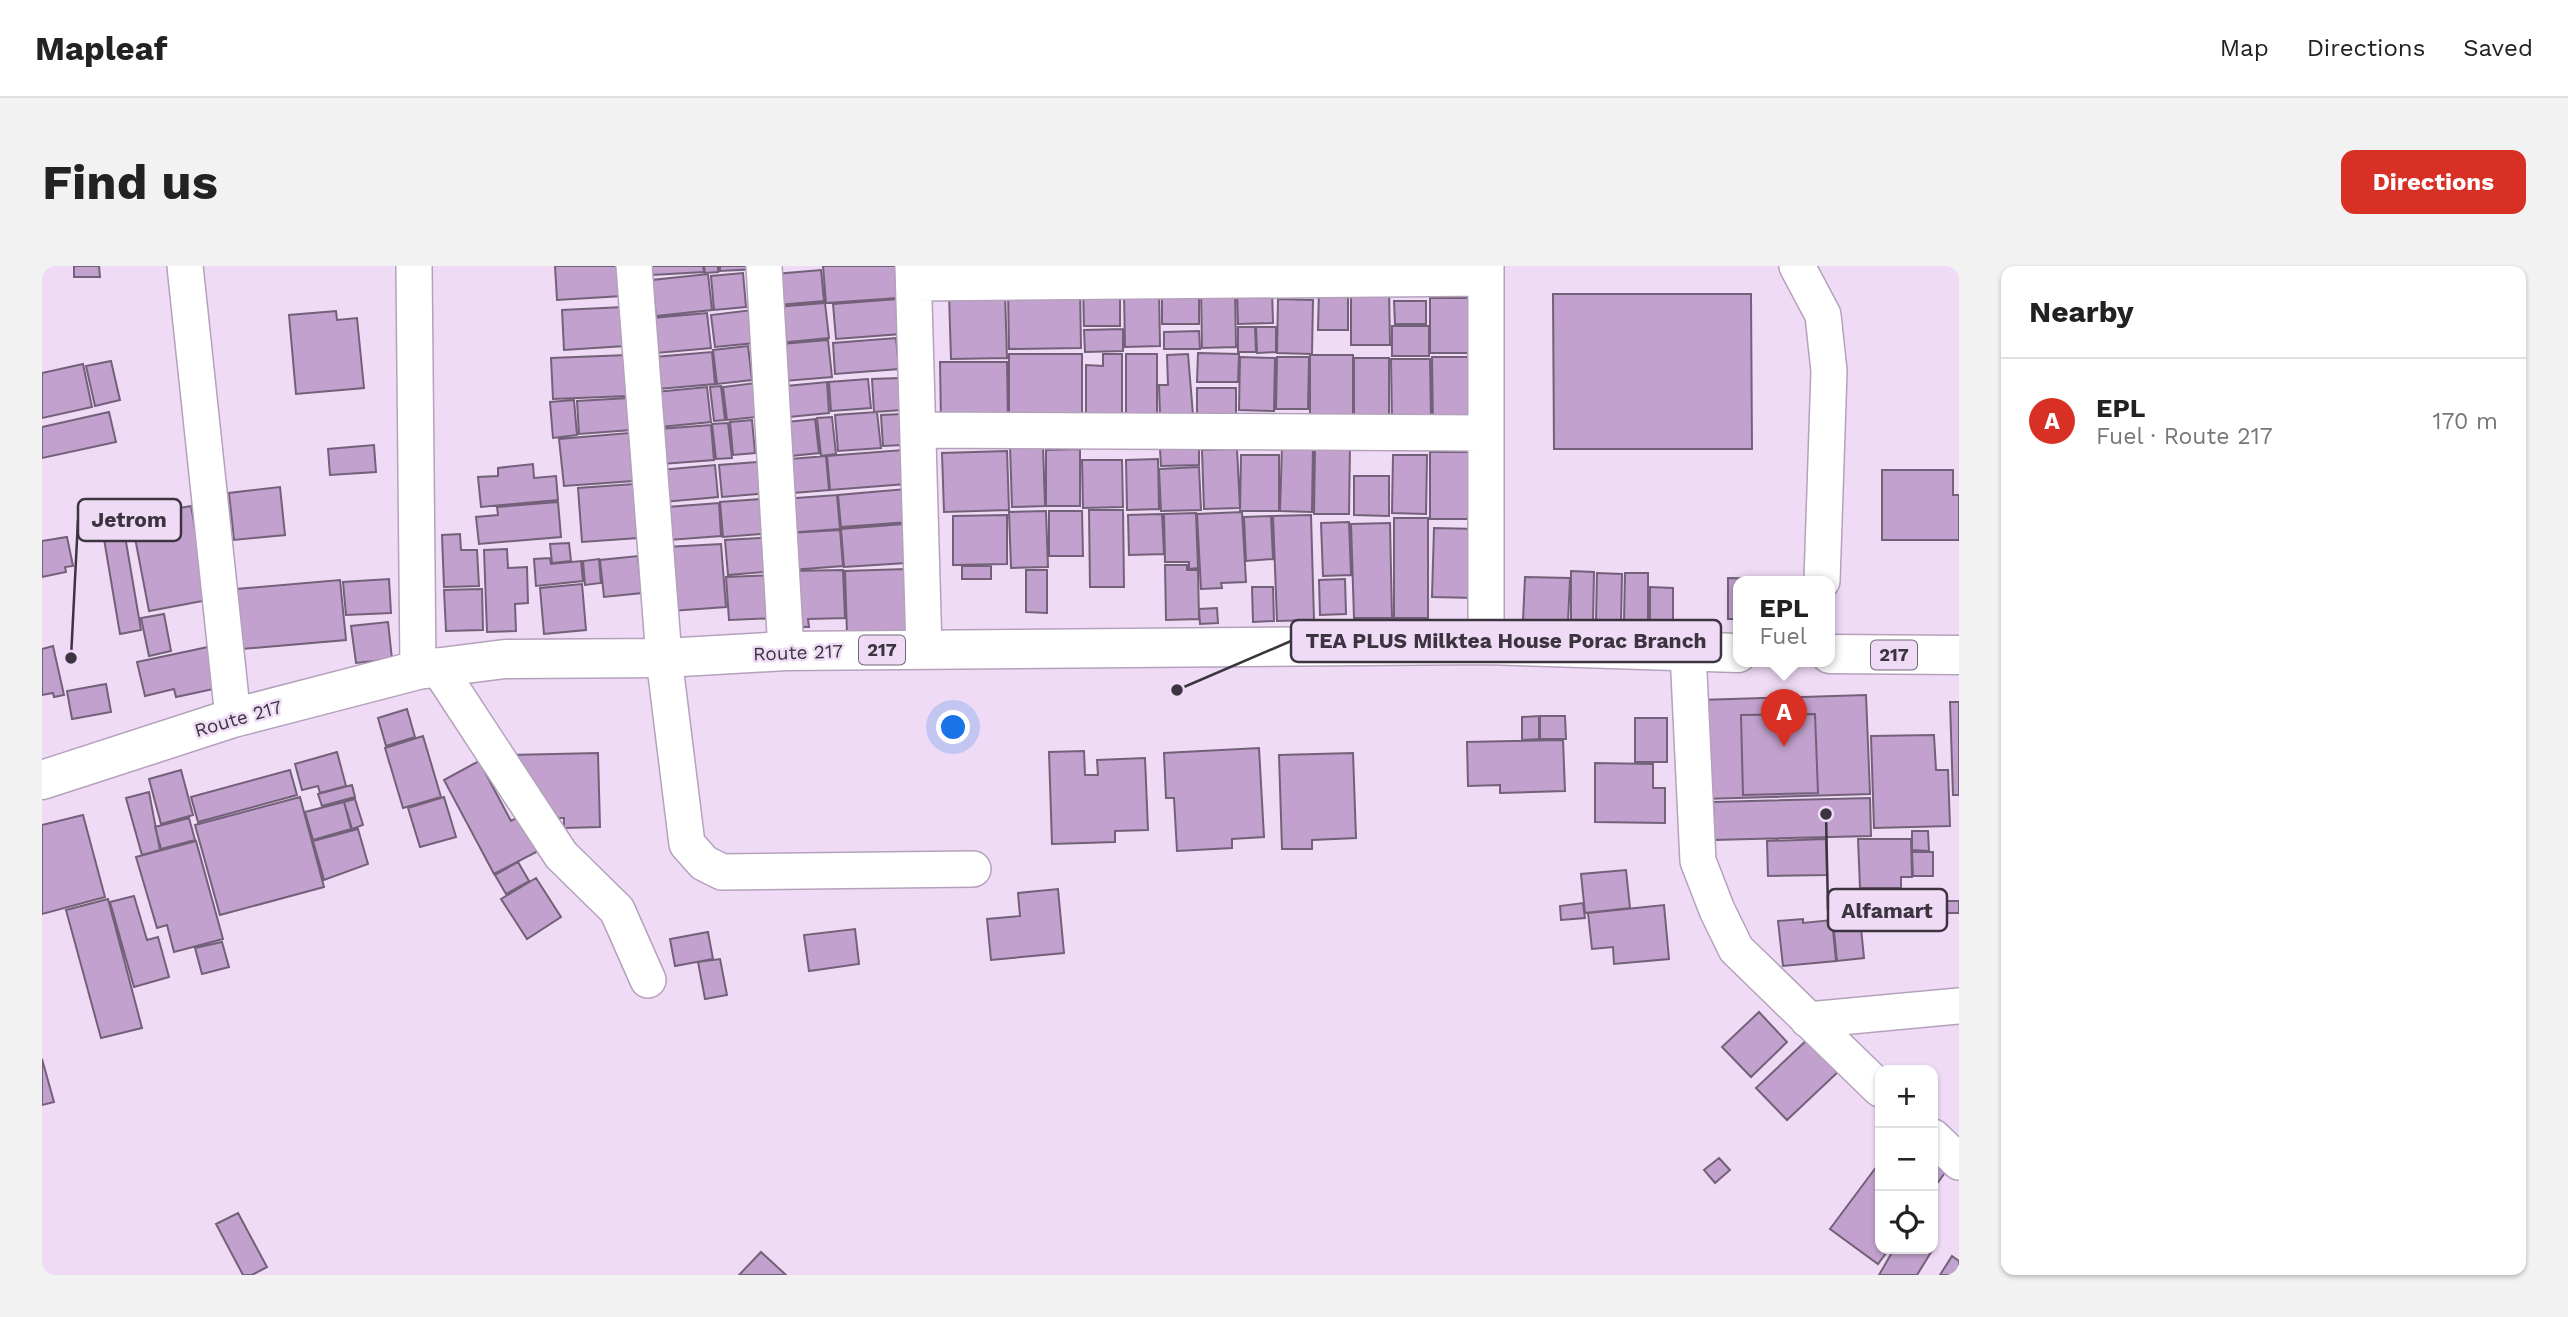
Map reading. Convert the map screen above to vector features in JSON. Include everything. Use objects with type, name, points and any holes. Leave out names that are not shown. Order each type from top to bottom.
[{"type":"main road","name":"Route 217","points":[[42,780],[233,718],[428,668],[505,659],[664,658],[786,651],[1486,645],[1733,653]]},
{"type":"main road","name":"217","points":[[1835,654],[1959,655]]},
{"type":"street","points":[[185,266],[233,718]]},
{"type":"street","points":[[414,266],[428,668],[561,855],[617,910],[648,980]]},
{"type":"street","points":[[634,266],[664,658],[687,844],[704,863],[722,872],[973,869]]},
{"type":"street","points":[[764,266],[786,651]]},
{"type":"street","points":[[1797,266],[1823,315],[1829,371],[1822,576]]},
{"type":"street","points":[[925,650],[914,275],[1486,272],[1486,645]]},
{"type":"street","points":[[919,430],[1485,433]]},
{"type":"street","points":[[1688,652],[1698,861],[1736,949],[1875,1084]]},
{"type":"street","points":[[1808,1020],[1959,1006]]},
{"type":"street","points":[[1938,1142],[1959,1162]]},
{"type":"building","points":[[74,266],[99,266],[100,277],[74,277]]},
{"type":"building","points":[[555,266],[620,266],[622,296],[557,300]]},
{"type":"building","points":[[651,266],[703,266],[704,272],[652,275]]},
{"type":"building","points":[[704,266],[718,266],[718,272],[705,273]]},
{"type":"building","points":[[720,266],[758,266],[758,269],[720,271]]},
{"type":"building","points":[[823,266],[895,266],[898,298],[826,303]]},
{"type":"building","points":[[821,270],[824,301],[778,305],[775,274]]},
{"type":"building","points":[[743,273],[746,307],[714,310],[711,276]]},
{"type":"building","points":[[708,274],[712,310],[656,316],[652,280]]},
{"type":"building","points":[[1083,285],[1120,285],[1120,326],[1084,326]]},
{"type":"building","points":[[1351,287],[1389,288],[1390,345],[1351,345]]},
{"type":"building","points":[[1201,288],[1235,288],[1236,347],[1202,348]]},
{"type":"building","points":[[1008,289],[1080,289],[1081,348],[1009,349]]},
{"type":"building","points":[[1237,289],[1272,289],[1273,323],[1238,324]]},
{"type":"building","points":[[1319,289],[1348,289],[1348,330],[1318,330]]},
{"type":"building","points":[[1124,291],[1159,291],[1160,346],[1125,347]]},
{"type":"building","points":[[1005,292],[1007,358],[951,359],[949,294]]},
{"type":"building","points":[[1553,294],[1751,294],[1752,449],[1554,449]]},
{"type":"building","points":[[1162,297],[1199,297],[1199,324],[1162,324]]},
{"type":"building","points":[[1430,298],[1475,298],[1475,353],[1430,353]]},
{"type":"building","points":[[898,299],[901,334],[836,339],[833,304]]},
{"type":"building","points":[[1278,299],[1313,300],[1312,354],[1277,353]]},
{"type":"building","points":[[1394,301],[1426,301],[1426,324],[1395,324]]},
{"type":"building","points":[[825,303],[829,338],[778,343],[775,307]]},
{"type":"building","points":[[623,307],[625,346],[564,350],[562,310]]},
{"type":"building","points":[[752,310],[755,343],[715,347],[711,315]]},
{"type":"building","points":[[336,311],[337,320],[357,318],[364,388],[296,394],[289,315]]},
{"type":"building","points":[[707,313],[711,348],[656,353],[652,318]]},
{"type":"building","points":[[1392,326],[1429,326],[1429,356],[1392,356]]},
{"type":"building","points":[[1238,327],[1255,327],[1256,352],[1238,352]]},
{"type":"building","points":[[1256,327],[1276,327],[1276,352],[1257,353]]},
{"type":"building","points":[[1123,329],[1123,351],[1085,352],[1084,330]]},
{"type":"building","points":[[1199,331],[1200,349],[1164,349],[1164,332]]},
{"type":"building","points":[[896,338],[899,369],[835,374],[833,343]]},
{"type":"building","points":[[828,340],[832,377],[784,381],[781,344]]},
{"type":"building","points":[[748,346],[752,380],[717,384],[713,350]]},
{"type":"building","points":[[712,352],[715,384],[658,389],[654,357]]},
{"type":"building","points":[[1198,353],[1239,354],[1238,382],[1197,382]]},
{"type":"building","points":[[1009,354],[1082,354],[1082,419],[1009,419]]},
{"type":"building","points":[[1103,354],[1122,354],[1122,418],[1086,418],[1086,365],[1103,366]]},
{"type":"building","points":[[1126,354],[1157,354],[1157,420],[1126,420]]},
{"type":"building","points":[[1188,354],[1193,415],[1160,416],[1159,385],[1168,385],[1167,355]]},
{"type":"building","points":[[627,355],[628,396],[553,399],[551,358]]},
{"type":"building","points":[[1310,355],[1353,355],[1353,424],[1310,424]]},
{"type":"building","points":[[1240,357],[1275,358],[1274,411],[1239,410]]},
{"type":"building","points":[[1277,357],[1309,357],[1308,409],[1276,409]]},
{"type":"building","points":[[1432,357],[1475,357],[1477,417],[1433,426]]},
{"type":"building","points":[[1354,358],[1389,358],[1389,420],[1354,420]]},
{"type":"building","points":[[1391,359],[1430,359],[1431,422],[1392,422]]},
{"type":"building","points":[[111,361],[120,400],[95,406],[86,366]]},
{"type":"building","points":[[940,362],[1007,362],[1008,421],[941,422]]},
{"type":"building","points":[[83,364],[92,407],[42,418],[42,373]]},
{"type":"building","points":[[900,378],[902,410],[874,412],[872,379]]},
{"type":"building","points":[[868,379],[871,408],[831,411],[829,382]]},
{"type":"building","points":[[764,382],[767,416],[727,420],[723,387]]},
{"type":"building","points":[[827,382],[829,413],[779,418],[776,387]]},
{"type":"building","points":[[721,386],[725,420],[714,421],[710,387]]},
{"type":"building","points":[[707,387],[711,422],[660,427],[656,392]]},
{"type":"building","points":[[1197,388],[1236,388],[1236,417],[1197,417]]},
{"type":"building","points":[[629,398],[631,430],[579,434],[577,401]]},
{"type":"building","points":[[574,400],[577,435],[553,438],[550,402]]},
{"type":"building","points":[[109,412],[116,442],[42,458],[42,427]]},
{"type":"building","points":[[877,412],[881,448],[838,451],[835,415]]},
{"type":"building","points":[[903,414],[904,445],[883,446],[881,415]]},
{"type":"building","points":[[832,417],[836,454],[821,456],[817,418]]},
{"type":"building","points":[[815,419],[819,453],[782,457],[778,423]]},
{"type":"building","points":[[752,420],[755,453],[733,455],[730,422]]},
{"type":"building","points":[[728,423],[732,458],[716,459],[712,424]]},
{"type":"building","points":[[711,425],[714,460],[662,464],[659,429]]},
{"type":"building","points":[[629,433],[633,481],[564,486],[559,439]]},
{"type":"building","points":[[374,445],[376,472],[330,475],[328,449]]},
{"type":"building","points":[[1282,445],[1313,445],[1312,512],[1280,511]]},
{"type":"building","points":[[1315,445],[1350,446],[1349,514],[1314,514]]},
{"type":"building","points":[[1010,446],[1043,446],[1045,506],[1012,507]]},
{"type":"building","points":[[1199,448],[1199,465],[1161,466],[1160,449]]},
{"type":"building","points":[[1080,449],[1080,506],[1046,506],[1046,450]]},
{"type":"building","points":[[1237,449],[1240,508],[1204,509],[1202,450]]},
{"type":"building","points":[[903,450],[906,484],[830,490],[827,456]]},
{"type":"building","points":[[1007,451],[1009,510],[944,512],[942,453]]},
{"type":"building","points":[[1430,452],[1480,452],[1480,519],[1430,519]]},
{"type":"building","points":[[1241,455],[1279,455],[1279,511],[1240,511]]},
{"type":"building","points":[[1393,455],[1427,455],[1426,514],[1392,513]]},
{"type":"building","points":[[826,456],[829,490],[781,494],[778,460]]},
{"type":"building","points":[[1158,459],[1159,509],[1127,510],[1126,460]]},
{"type":"building","points":[[1082,460],[1122,460],[1123,507],[1083,508]]},
{"type":"building","points":[[769,461],[771,493],[722,497],[719,465]]},
{"type":"building","points":[[533,464],[534,478],[556,476],[558,500],[481,507],[478,477],[498,476],[498,468]]},
{"type":"building","points":[[715,465],[718,497],[664,502],[661,470]]},
{"type":"building","points":[[1199,467],[1201,510],[1161,511],[1159,469]]},
{"type":"building","points":[[1882,470],[1953,470],[1953,495],[1959,495],[1959,540],[1882,540]]},
{"type":"building","points":[[1354,476],[1389,476],[1389,516],[1354,515]]},
{"type":"building","points":[[634,484],[638,538],[582,542],[578,488]]},
{"type":"building","points":[[280,487],[285,535],[234,540],[229,493]]},
{"type":"building","points":[[906,489],[909,522],[841,527],[838,495]]},
{"type":"building","points":[[837,495],[840,529],[786,533],[783,499]]},
{"type":"building","points":[[773,498],[775,533],[723,537],[720,502]]},
{"type":"building","points":[[558,502],[561,537],[479,544],[476,517],[498,515],[497,507]]},
{"type":"building","points":[[719,503],[721,536],[669,540],[667,507]]},
{"type":"building","points":[[191,506],[208,600],[149,611],[131,517]]},
{"type":"building","points":[[1089,510],[1123,510],[1124,587],[1090,587]]},
{"type":"building","points":[[1046,511],[1048,567],[1011,568],[1009,512]]},
{"type":"building","points":[[1049,511],[1082,511],[1083,556],[1049,556]]},
{"type":"building","points":[[1242,512],[1246,582],[1221,583],[1222,588],[1201,589],[1197,514]]},
{"type":"building","points":[[1196,513],[1198,568],[1189,569],[1189,562],[1165,562],[1164,514]]},
{"type":"building","points":[[1162,514],[1164,554],[1129,555],[1128,515]]},
{"type":"building","points":[[1007,515],[1007,564],[953,565],[953,516]]},
{"type":"building","points":[[1311,515],[1314,620],[1277,621],[1273,516]]},
{"type":"building","points":[[1271,516],[1273,559],[1246,561],[1244,517]]},
{"type":"building","points":[[1394,518],[1428,518],[1428,618],[1394,618]]},
{"type":"building","points":[[1349,522],[1351,575],[1323,576],[1321,523]]},
{"type":"building","points":[[1390,523],[1392,618],[1354,618],[1351,524]]},
{"type":"building","points":[[904,524],[906,563],[844,567],[841,529]]},
{"type":"building","points":[[1434,528],[1477,529],[1475,598],[1432,597]]},
{"type":"building","points":[[840,530],[843,566],[791,570],[788,533]]},
{"type":"building","points":[[460,534],[461,550],[477,550],[479,586],[444,587],[442,535]]},
{"type":"building","points":[[125,536],[141,630],[120,634],[104,539]]},
{"type":"building","points":[[67,537],[73,566],[65,567],[66,572],[42,577],[42,541]]},
{"type":"building","points":[[775,537],[778,571],[728,575],[725,540]]},
{"type":"building","points":[[569,543],[571,561],[552,563],[550,544]]},
{"type":"building","points":[[721,544],[726,607],[671,611],[666,547]]},
{"type":"building","points":[[507,549],[508,568],[527,567],[528,603],[515,604],[516,631],[487,632],[484,550]]},
{"type":"building","points":[[638,556],[642,593],[604,597],[600,560]]},
{"type":"building","points":[[550,558],[551,564],[581,561],[583,581],[536,586],[534,559]]},
{"type":"building","points":[[599,559],[601,583],[585,585],[583,561]]},
{"type":"building","points":[[1165,565],[1187,565],[1187,570],[1198,570],[1199,619],[1166,620]]},
{"type":"building","points":[[962,566],[991,566],[991,579],[962,579]]},
{"type":"building","points":[[906,569],[909,632],[847,634],[845,571]]},
{"type":"building","points":[[843,570],[845,618],[808,619],[809,627],[792,627],[791,571]]},
{"type":"building","points":[[1026,570],[1047,570],[1047,613],[1026,612]]},
{"type":"building","points":[[1571,571],[1594,572],[1593,621],[1571,620]]},
{"type":"building","points":[[1597,573],[1622,574],[1621,622],[1596,621]]},
{"type":"building","points":[[1625,573],[1648,573],[1648,621],[1624,621]]},
{"type":"building","points":[[777,575],[779,618],[729,620],[726,577]]},
{"type":"building","points":[[1525,577],[1570,578],[1568,622],[1523,620]]},
{"type":"building","points":[[1728,578],[1733,578],[1733,619],[1728,619]]},
{"type":"building","points":[[389,579],[391,613],[346,615],[343,582]]},
{"type":"building","points":[[1345,579],[1346,614],[1320,615],[1319,580]]},
{"type":"building","points":[[340,580],[346,640],[242,649],[236,589]]},
{"type":"building","points":[[582,584],[586,630],[544,634],[540,588]]},
{"type":"building","points":[[1252,587],[1273,587],[1274,621],[1253,622]]},
{"type":"building","points":[[1650,587],[1673,588],[1673,620],[1650,620]]},
{"type":"building","points":[[482,589],[483,630],[446,631],[444,590]]},
{"type":"building","points":[[1217,608],[1218,623],[1200,624],[1199,609]]},
{"type":"building","points":[[164,614],[171,651],[149,656],[141,618]]},
{"type":"building","points":[[388,622],[392,659],[356,663],[351,626]]},
{"type":"building","points":[[53,646],[64,695],[54,697],[53,693],[42,695],[42,649]]},
{"type":"building","points":[[208,647],[218,688],[176,697],[174,689],[145,696],[137,662]]},
{"type":"building","points":[[106,684],[111,712],[72,719],[67,691]]},
{"type":"building","points":[[1866,695],[1870,794],[1702,799],[1699,700]]},
{"type":"building","points":[[1950,702],[1959,702],[1959,795],[1953,795]]},
{"type":"building","points":[[407,709],[415,737],[386,746],[378,718]]},
{"type":"building","points":[[1815,714],[1818,793],[1743,795],[1741,715]]},
{"type":"building","points":[[1539,716],[1539,739],[1522,740],[1522,717]]},
{"type":"building","points":[[1540,716],[1565,716],[1566,739],[1540,739]]},
{"type":"building","points":[[1635,718],[1667,718],[1667,762],[1635,762]]},
{"type":"building","points":[[1934,735],[1936,770],[1948,770],[1950,826],[1874,828],[1871,736]]},
{"type":"building","points":[[423,736],[441,797],[403,808],[385,748]]},
{"type":"building","points":[[1563,740],[1565,791],[1500,793],[1500,785],[1468,786],[1467,742]]},
{"type":"building","points":[[1259,748],[1264,837],[1232,839],[1232,848],[1177,851],[1174,798],[1166,798],[1164,753]]},
{"type":"building","points":[[1084,751],[1085,775],[1098,775],[1097,760],[1145,758],[1148,830],[1115,831],[1115,842],[1052,844],[1049,752]]},
{"type":"building","points":[[337,752],[346,786],[320,793],[318,786],[302,790],[295,764]]},
{"type":"building","points":[[598,753],[600,827],[564,828],[564,818],[546,818],[510,755]]},
{"type":"building","points":[[1353,753],[1356,838],[1312,840],[1312,849],[1282,849],[1279,755]]},
{"type":"building","points":[[479,761],[511,821],[524,814],[542,849],[494,874],[444,780]]},
{"type":"building","points":[[1595,763],[1653,764],[1653,788],[1665,788],[1665,823],[1595,822]]},
{"type":"building","points":[[181,770],[193,815],[161,824],[149,779]]},
{"type":"building","points":[[290,770],[297,795],[198,822],[191,797]]},
{"type":"building","points":[[352,785],[355,797],[322,806],[318,794]]},
{"type":"building","points":[[149,792],[160,850],[142,855],[126,798]]},
{"type":"building","points":[[300,797],[324,887],[220,915],[195,825]]},
{"type":"building","points":[[444,797],[456,837],[420,847],[408,808]]},
{"type":"building","points":[[1870,798],[1871,836],[1714,840],[1713,802]]},
{"type":"building","points":[[355,799],[363,825],[352,829],[344,802]]},
{"type":"building","points":[[344,802],[351,829],[313,840],[305,812]]},
{"type":"building","points":[[83,815],[105,897],[42,914],[42,825]]},
{"type":"building","points":[[189,818],[195,840],[161,849],[155,827]]},
{"type":"building","points":[[358,829],[368,864],[324,880],[313,841]]},
{"type":"building","points":[[1912,831],[1928,831],[1929,851],[1912,850]]},
{"type":"building","points":[[1826,839],[1827,875],[1768,876],[1767,841]]},
{"type":"building","points":[[1858,839],[1911,839],[1912,877],[1901,877],[1901,888],[1860,888]]},
{"type":"building","points":[[196,841],[223,939],[174,952],[167,925],[157,928],[136,857]]},
{"type":"building","points":[[1912,852],[1933,852],[1933,876],[1913,876]]},
{"type":"building","points":[[518,862],[529,881],[506,894],[495,875]]},
{"type":"building","points":[[1626,870],[1630,908],[1585,913],[1581,874]]},
{"type":"building","points":[[536,878],[561,917],[527,939],[501,899]]},
{"type":"building","points":[[1058,889],[1064,953],[991,960],[987,919],[1020,916],[1018,893]]},
{"type":"building","points":[[134,896],[147,940],[158,937],[169,977],[134,987],[110,902]]},
{"type":"building","points":[[108,899],[142,1028],[101,1038],[66,910]]},
{"type":"building","points":[[1940,901],[1959,901],[1959,913],[1940,913]]},
{"type":"building","points":[[1583,903],[1585,918],[1561,920],[1560,906]]},
{"type":"building","points":[[1664,905],[1669,959],[1614,964],[1613,947],[1592,949],[1588,913]]},
{"type":"building","points":[[1860,918],[1864,958],[1837,961],[1833,921]]},
{"type":"building","points":[[1803,919],[1803,923],[1832,920],[1836,961],[1783,966],[1778,921]]},
{"type":"building","points":[[855,929],[859,964],[809,971],[804,935]]},
{"type":"building","points":[[708,932],[713,959],[675,966],[670,939]]},
{"type":"building","points":[[222,942],[229,967],[202,974],[195,948]]},
{"type":"building","points":[[720,959],[727,995],[705,999],[698,962]]},
{"type":"building","points":[[1759,1012],[1787,1042],[1751,1077],[1722,1047]]},
{"type":"building","points":[[1809,1038],[1840,1070],[1787,1120],[1756,1088]]},
{"type":"building","points":[[42,1059],[54,1102],[42,1105]]},
{"type":"building","points":[[1938,1157],[1950,1166],[1938,1182]]},
{"type":"building","points":[[1719,1158],[1730,1170],[1715,1183],[1704,1170]]},
{"type":"building","points":[[1875,1169],[1875,1254],[1885,1254],[1878,1264],[1830,1229]]},
{"type":"building","points":[[238,1213],[267,1267],[252,1275],[243,1275],[216,1224]]},
{"type":"building","points":[[761,1252],[786,1275],[739,1275]]},
{"type":"building","points":[[1891,1254],[1930,1254],[1917,1275],[1879,1275]]},
{"type":"building","points":[[1952,1256],[1959,1261],[1959,1275],[1940,1275]]},
{"type":"place","name":"Jetrom","points":[[71,658]]},
{"type":"place","name":"TEA PLUS Milktea House Porac Branch","points":[[1177,690]]},
{"type":"place","name":"EPL","points":[[1784,747]]},
{"type":"place","name":"Alfamart","points":[[1826,814]]}]
